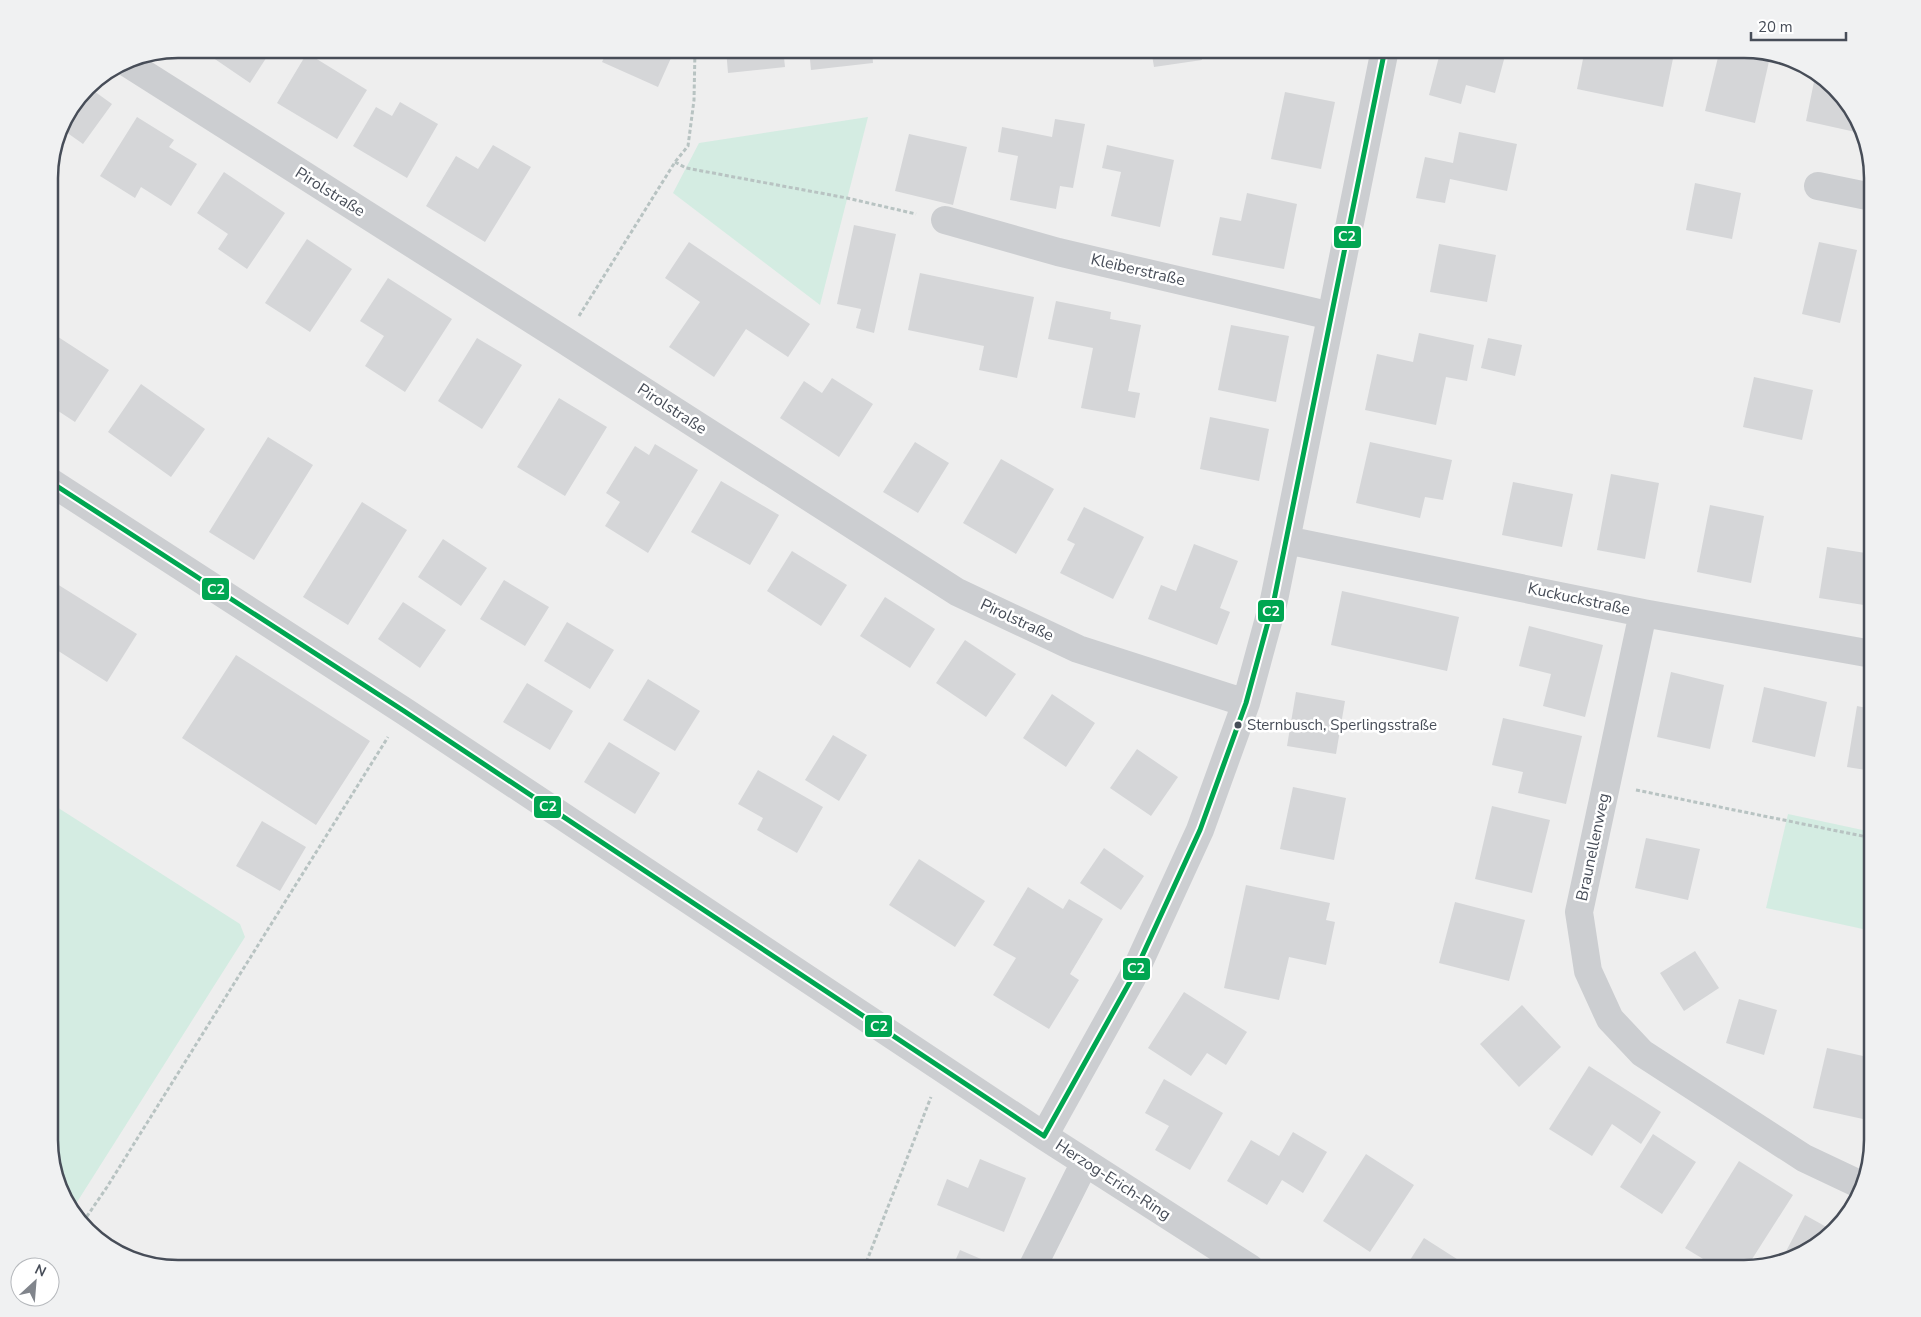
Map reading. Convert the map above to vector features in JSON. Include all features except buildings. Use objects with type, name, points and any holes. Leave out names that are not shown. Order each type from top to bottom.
[{"type":"street","points":[[1044,1136],[1132,978],[1200,830],[1246,703],[1274,600],[1383,58]]},
{"type":"street","name":"Pirolstraße","points":[[133,67],[957,592],[1078,649],[1246,703]]},
{"type":"street","points":[[1818,186],[1864,195]]},
{"type":"street","name":"Kleiberstraße","points":[[945,220],[1058,252],[1331,316]]},
{"type":"street","name":"Herzog-Erich-Ring","points":[[58,487],[404,710],[1044,1136],[1238,1260]]},
{"type":"street","name":"Kuckuckstraße","points":[[1286,540],[1643,613],[1864,653]]},
{"type":"street","name":"Braunellenweg","points":[[1643,613],[1578,912],[1588,971],[1610,1019],[1642,1053],[1804,1158],[1855,1182]]},
{"type":"street","points":[[1036,1260],[1085,1162]]},
{"type":"path","points":[[564,340],[675,162],[688,146],[694,100],[695,58]]},
{"type":"path","points":[[675,162],[686,168],[847,198],[945,220]]},
{"type":"path","points":[[86,1218],[107,1187],[404,710]]},
{"type":"path","points":[[1606,784],[1864,836]]},
{"type":"path","points":[[867,1260],[942,1068]]},
{"type":"green space","points":[[868,117],[820,305],[673,193],[699,143]]},
{"type":"green space","points":[[58,808],[240,924],[245,937],[76,1203],[64,1178],[58,1147]]},
{"type":"green space","points":[[1788,814],[1864,830],[1864,929],[1766,908]]},
{"type":"transit line","name":"C2","points":[[1044,1136],[1132,978],[1200,830],[1246,703],[1274,600],[1383,58]]},
{"type":"transit line","name":"C2","points":[[58,487],[404,711],[1044,1136]]},
{"type":"place","name":"Sternbusch, Sperlingsstraße","points":[[1238,725]]}]
